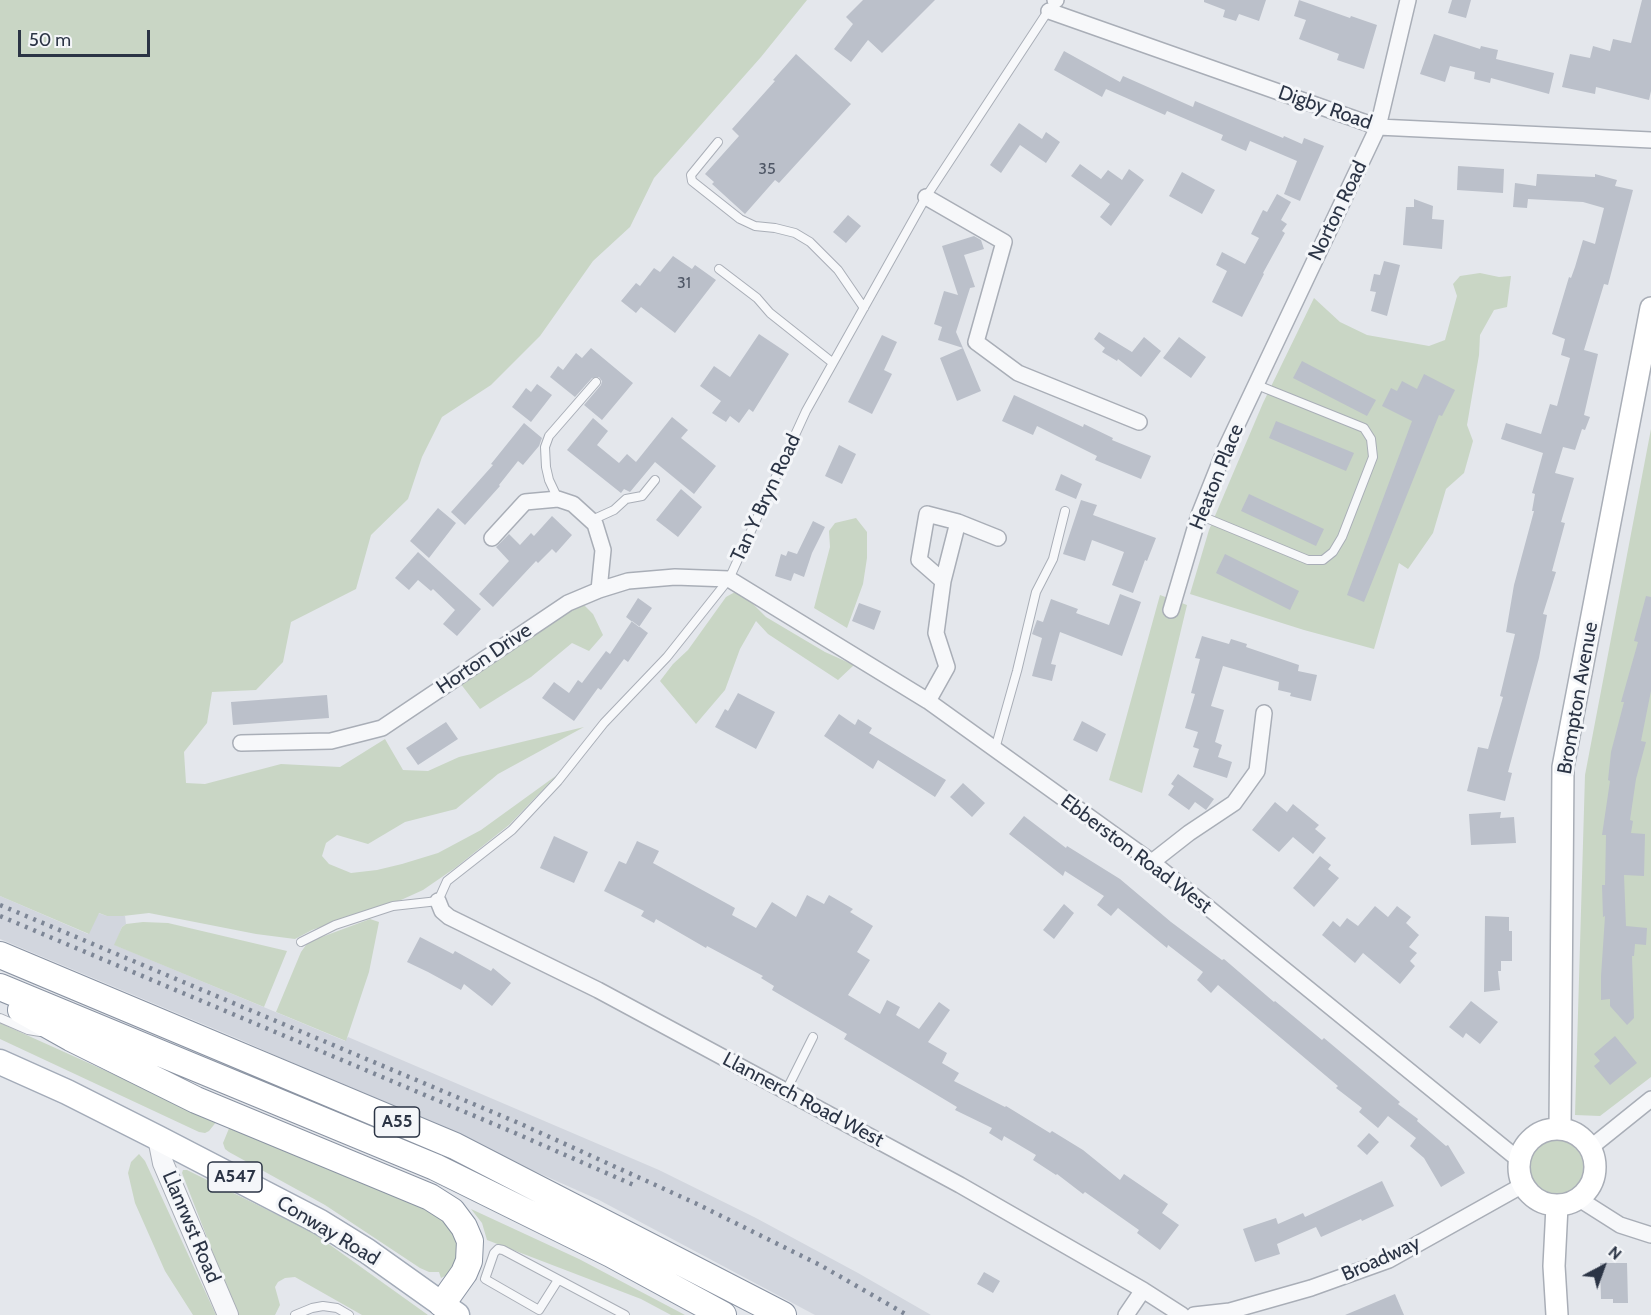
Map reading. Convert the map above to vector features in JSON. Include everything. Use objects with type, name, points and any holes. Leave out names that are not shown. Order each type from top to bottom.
[{"type":"highway","name":"A55","points":[[0,955],[455,1146],[783,1315]]},
{"type":"highway","name":"A55","points":[[0,987],[435,1167],[611,1254],[723,1315]]},
{"type":"highway","points":[[0,997],[71,1038],[196,1100],[430,1197],[452,1211],[464,1227],[470,1241],[469,1261],[449,1310]]},
{"type":"main road","name":"Brompton Avenue","points":[[1560,1129],[1563,768],[1651,308]]},
{"type":"main road","name":"Conway Road","points":[[0,1062],[67,1092],[320,1222],[367,1251],[449,1310]]},
{"type":"main road","points":[[1560,1129],[1578,1135],[1590,1148],[1596,1167],[1590,1187],[1579,1199],[1557,1206],[1535,1199],[1523,1185],[1520,1176],[1520,1160],[1524,1147],[1536,1135],[1560,1129]]},
{"type":"main road","points":[[1557,1206],[1554,1266],[1557,1315]]},
{"type":"street","name":"Norton Road","points":[[1272,348],[1378,127],[1408,0]]},
{"type":"street","name":"Digby Road","points":[[1054,3],[1378,127],[1651,140]]},
{"type":"street","points":[[926,197],[1004,242],[976,342],[1018,373],[1139,422]]},
{"type":"street","name":"Heaton Place","points":[[1171,610],[1199,515],[1225,450],[1257,385],[1272,348]]},
{"type":"street","points":[[492,538],[525,502],[558,499],[573,504],[595,524],[603,550],[599,590]]},
{"type":"street","points":[[943,581],[920,560],[927,514],[958,522],[999,538]]},
{"type":"street","points":[[928,701],[947,667],[936,633],[943,581],[958,522]]},
{"type":"street","name":"Horton Drive","points":[[241,743],[331,741],[382,728],[568,603],[599,590],[628,581],[663,578],[729,579]]},
{"type":"street","name":"Ebberston Road West","points":[[729,579],[928,701],[1152,862],[1520,1160]]},
{"type":"street","points":[[1152,862],[1189,833],[1234,803],[1257,771],[1264,713]]},
{"type":"street","name":"Llannerch Road West","points":[[438,901],[442,911],[449,917],[598,990],[960,1185],[1143,1290],[1182,1315]]},
{"type":"street","points":[[1590,1148],[1651,1099]]},
{"type":"street","name":"Llanrwst Road","points":[[158,1138],[163,1163],[228,1315]]},
{"type":"street","name":"Broadway","points":[[1231,1313],[1389,1260],[1523,1185]]},
{"type":"street","points":[[1579,1199],[1620,1225],[1651,1235]]},
{"type":"street","points":[[1126,1315],[1143,1290]]},
{"type":"street","name":"Llannerch Road West","points":[[1168,1305],[1193,1315],[1231,1313]]},
{"type":"lane","name":"Tan Y Bryn Road","points":[[438,901],[447,881],[512,831],[558,781],[604,723],[667,657],[729,579],[806,411],[926,197],[1054,3]]},
{"type":"lane","points":[[718,142],[691,175],[692,181],[740,219],[755,226],[795,233],[810,242],[838,270],[864,308]]},
{"type":"lane","points":[[719,269],[757,298],[770,313],[833,363]]},
{"type":"lane","points":[[558,499],[549,480],[545,447],[549,435],[596,382]]},
{"type":"lane","points":[[1199,515],[1308,560],[1323,560],[1333,552],[1342,537],[1373,457],[1371,438],[1364,428],[1257,385]]},
{"type":"lane","points":[[592,520],[614,510],[626,499],[642,496],[654,480]]},
{"type":"lane","points":[[995,749],[1036,592],[1053,559],[1065,511]]},
{"type":"lane","points":[[301,942],[335,925],[393,906],[438,901]]},
{"type":"lane","points":[[0,1018],[28,1030],[71,1038]]},
{"type":"lane","points":[[786,1091],[813,1037]]},
{"type":"lane","points":[[558,1280],[539,1310],[485,1279],[494,1252],[498,1249],[504,1250],[625,1315]]},
{"type":"lane","points":[[295,1315],[323,1306],[337,1308],[349,1315]]},
{"type":"shaded area","points":[[0,896],[88,934],[98,913],[107,916],[125,916],[126,924],[122,927],[115,945],[345,1041],[348,1037],[659,1170],[756,1218],[931,1315],[815,1315],[599,1200],[241,1040],[0,939]]},
{"type":"green space","points":[[0,0],[807,0],[761,57],[654,178],[630,227],[593,261],[540,336],[491,385],[442,417],[422,457],[408,499],[371,535],[356,589],[291,622],[283,662],[256,690],[212,692],[207,723],[184,752],[186,783],[205,784],[281,764],[340,767],[385,739],[403,770],[428,771],[459,757],[584,727],[498,774],[456,809],[405,822],[368,844],[337,835],[326,843],[322,856],[329,864],[351,873],[402,864],[438,853],[481,830],[557,775],[509,825],[423,890],[401,900],[312,930],[295,939],[256,934],[149,913],[107,916],[99,913],[89,934],[0,896]]},
{"type":"green space","points":[[1480,273],[1499,277],[1511,276],[1507,307],[1494,310],[1480,335],[1479,355],[1467,425],[1473,441],[1464,473],[1446,489],[1433,533],[1408,569],[1399,563],[1374,649],[1304,630],[1190,594],[1209,530],[1263,403],[1314,298],[1340,322],[1367,335],[1429,346],[1445,340],[1457,296],[1453,284],[1460,276]]},
{"type":"green space","points":[[1651,429],[1651,1077],[1600,1116],[1575,1115],[1585,775]]},
{"type":"green space","points":[[856,518],[867,532],[867,558],[863,584],[847,628],[814,608],[830,547],[829,531],[835,523]]},
{"type":"green space","points":[[735,592],[747,598],[766,617],[825,652],[854,665],[838,680],[768,634],[756,621],[740,649],[725,690],[696,724],[660,681],[688,650],[726,597]]},
{"type":"green space","points":[[1160,595],[1187,605],[1142,793],[1109,780]]},
{"type":"green space","points":[[581,602],[593,614],[603,635],[589,651],[572,643],[531,677],[480,709],[460,683]]},
{"type":"green space","points":[[370,919],[379,922],[369,972],[346,1041],[276,1012],[306,945],[311,941]]},
{"type":"green space","points":[[168,923],[287,951],[264,1007],[114,945],[122,927],[126,924]]},
{"type":"green space","points":[[0,1023],[217,1121],[209,1131],[199,1132],[0,1039]]},
{"type":"green space","points":[[230,1126],[441,1215],[458,1238],[457,1263],[447,1275],[441,1278],[439,1272],[429,1272],[420,1268],[325,1205],[229,1152],[223,1143]]},
{"type":"green space","points":[[1556,1140],[1576,1148],[1584,1168],[1576,1188],[1556,1196],[1536,1188],[1528,1168],[1536,1148]]},
{"type":"green space","points":[[139,1154],[145,1161],[216,1315],[193,1315],[165,1271],[135,1203],[128,1173],[131,1162]]},
{"type":"green space","points":[[183,1170],[312,1232],[428,1315],[362,1315],[295,1277],[285,1278],[275,1287],[280,1305],[275,1315],[237,1315],[182,1173]]},
{"type":"green space","points":[[471,1209],[579,1259],[685,1315],[671,1315],[641,1299],[487,1240],[482,1223]]},
{"type":"building","points":[[863,0],[935,0],[882,53],[868,40],[851,62],[834,49],[853,24],[846,17]]},
{"type":"building","points":[[1204,0],[1266,0],[1259,21],[1239,14],[1236,21],[1223,17],[1225,10],[1204,2]]},
{"type":"building","points":[[1299,0],[1377,25],[1364,69],[1337,60],[1339,54],[1299,39],[1306,20],[1294,16]]},
{"type":"building","points":[[1452,0],[1471,0],[1466,18],[1448,13]]},
{"type":"building","points":[[1642,0],[1651,0],[1651,91],[1649,100],[1596,87],[1595,94],[1562,87],[1570,54],[1590,58],[1593,46],[1610,51],[1613,39],[1631,43]]},
{"type":"building","points":[[1434,34],[1480,49],[1481,46],[1498,50],[1496,59],[1554,73],[1549,94],[1491,78],[1490,83],[1474,79],[1475,72],[1450,66],[1445,82],[1420,74]]},
{"type":"building","points":[[1064,51],[1120,82],[1123,76],[1193,107],[1195,101],[1283,138],[1284,136],[1302,144],[1304,138],[1324,146],[1300,201],[1284,194],[1297,161],[1250,141],[1246,151],[1221,140],[1223,135],[1167,111],[1165,115],[1106,89],[1102,97],[1054,70]]},
{"type":"building","points":[[796,54],[851,104],[779,183],[775,180],[745,214],[712,184],[714,182],[705,174],[739,136],[732,129]]},
{"type":"building","points":[[1019,123],[1042,139],[1046,132],[1060,142],[1046,163],[1020,145],[1001,173],[990,165]]},
{"type":"building","points":[[1080,164],[1101,179],[1108,170],[1122,180],[1129,169],[1144,180],[1111,226],[1100,217],[1110,204],[1071,176]]},
{"type":"building","points":[[1458,166],[1504,169],[1503,193],[1457,190]]},
{"type":"building","points":[[1182,172],[1215,190],[1202,214],[1169,196]]},
{"type":"building","points":[[1537,174],[1595,177],[1595,174],[1617,180],[1615,186],[1633,190],[1608,285],[1604,284],[1584,350],[1598,354],[1584,415],[1590,417],[1585,430],[1582,429],[1575,450],[1563,447],[1555,473],[1574,478],[1561,522],[1565,523],[1552,571],[1556,572],[1543,614],[1547,615],[1539,658],[1508,772],[1512,773],[1505,801],[1467,791],[1478,747],[1488,749],[1503,697],[1500,696],[1515,634],[1506,632],[1514,585],[1534,511],[1532,511],[1535,494],[1532,493],[1543,453],[1501,439],[1506,423],[1541,434],[1550,404],[1557,406],[1570,358],[1561,355],[1565,339],[1552,334],[1583,240],[1595,244],[1604,208],[1583,202],[1528,199],[1527,208],[1513,207],[1515,183],[1536,186]]},
{"type":"building","points":[[1277,194],[1291,202],[1281,220],[1287,224],[1282,231],[1285,233],[1242,317],[1212,302],[1227,271],[1216,265],[1222,252],[1245,264],[1259,238],[1251,234],[1263,210],[1267,212]]},
{"type":"building","points":[[1414,199],[1433,206],[1432,219],[1444,220],[1442,249],[1403,245],[1406,207],[1414,207]]},
{"type":"building","points":[[848,215],[861,226],[846,243],[833,232]]},
{"type":"building","points":[[974,236],[981,240],[984,249],[964,255],[975,287],[970,288],[956,332],[963,348],[938,340],[942,327],[934,324],[944,291],[958,295],[942,246]]},
{"type":"building","points":[[673,256],[692,269],[695,265],[716,280],[675,333],[641,307],[636,313],[621,301],[636,283],[640,286],[654,268],[660,272]]},
{"type":"building","points":[[1384,261],[1400,265],[1387,316],[1371,311],[1376,292],[1370,291],[1374,274],[1380,275]]},
{"type":"building","points":[[1099,332],[1132,352],[1144,337],[1161,351],[1141,377],[1118,359],[1117,361],[1102,352],[1105,348],[1094,339]]},
{"type":"building","points":[[759,334],[789,354],[753,412],[749,409],[739,423],[730,416],[726,422],[712,413],[721,401],[700,386],[714,366],[730,377]]},
{"type":"building","points":[[882,335],[897,342],[884,370],[892,374],[872,414],[848,402]]},
{"type":"building","points":[[1179,337],[1206,357],[1191,378],[1163,358]]},
{"type":"building","points":[[591,348],[633,383],[602,420],[584,405],[601,385],[602,381],[599,377],[592,378],[575,397],[550,377],[558,366],[563,370],[576,353],[582,358]]},
{"type":"building","points":[[963,348],[981,391],[957,401],[940,358]]},
{"type":"building","points":[[1302,361],[1376,400],[1367,416],[1293,378]]},
{"type":"building","points":[[1424,374],[1455,390],[1442,416],[1439,415],[1364,602],[1347,595],[1412,421],[1382,406],[1391,388],[1397,391],[1402,381],[1417,389]]},
{"type":"building","points":[[537,384],[552,395],[531,422],[512,407],[526,388],[531,392]]},
{"type":"building","points":[[1014,395],[1083,427],[1084,424],[1113,438],[1112,440],[1151,456],[1141,479],[1095,460],[1097,456],[1037,426],[1033,435],[1002,421]]},
{"type":"building","points":[[672,417],[688,430],[681,438],[716,466],[694,494],[655,462],[630,492],[624,489],[621,493],[567,450],[593,418],[608,431],[597,445],[619,463],[627,454],[636,462]]},
{"type":"building","points":[[1276,421],[1354,453],[1346,471],[1269,438]]},
{"type":"building","points":[[524,423],[542,438],[539,446],[523,465],[518,461],[500,486],[465,525],[451,512],[493,465],[491,464]]},
{"type":"building","points":[[839,445],[856,454],[842,484],[825,476]]},
{"type":"building","points":[[1061,474],[1082,484],[1076,499],[1055,490]]},
{"type":"building","points":[[681,489],[702,507],[678,537],[656,520]]},
{"type":"building","points":[[1249,494],[1324,529],[1316,546],[1241,511]]},
{"type":"building","points":[[1081,500],[1097,505],[1093,515],[1156,538],[1133,593],[1112,585],[1124,552],[1092,540],[1085,561],[1063,554]]},
{"type":"building","points":[[438,508],[456,523],[429,558],[410,541]]},
{"type":"building","points":[[552,516],[572,535],[556,553],[552,549],[538,563],[536,561],[493,607],[479,594],[509,561],[496,547],[509,534],[520,545],[531,533],[534,536]]},
{"type":"building","points":[[813,521],[825,527],[812,553],[804,577],[794,573],[791,581],[775,576],[781,554],[786,556],[788,551],[797,554]]},
{"type":"building","points":[[418,552],[481,609],[457,636],[443,624],[455,610],[433,589],[431,591],[418,580],[409,590],[395,578]]},
{"type":"building","points":[[1225,554],[1299,591],[1290,610],[1216,573]]},
{"type":"building","points":[[1120,594],[1141,602],[1122,656],[1060,632],[1051,664],[1056,665],[1052,681],[1032,676],[1042,638],[1032,634],[1037,620],[1043,622],[1051,599],[1078,609],[1076,613],[1109,625]]},
{"type":"building","points":[[1646,596],[1651,597],[1651,691],[1641,741],[1646,742],[1636,779],[1630,820],[1633,821],[1631,833],[1645,834],[1644,876],[1624,875],[1626,926],[1647,928],[1646,945],[1635,944],[1634,956],[1632,956],[1634,1018],[1627,1025],[1610,1006],[1610,999],[1601,1000],[1605,916],[1603,917],[1602,885],[1605,885],[1606,835],[1602,835],[1610,781],[1608,780],[1611,752],[1624,702],[1621,702],[1638,642],[1634,641]]},
{"type":"building","points":[[638,598],[652,608],[639,627],[626,617]]},
{"type":"building","points":[[859,603],[881,611],[874,630],[852,621]]},
{"type":"building","points":[[632,621],[648,633],[628,662],[624,659],[601,690],[598,688],[574,721],[542,698],[554,682],[569,693],[578,680],[582,683],[606,651],[610,654]]},
{"type":"building","points":[[1202,636],[1229,644],[1231,639],[1247,644],[1246,647],[1299,665],[1298,671],[1317,675],[1311,701],[1290,696],[1291,693],[1278,690],[1279,682],[1223,666],[1211,706],[1224,710],[1215,742],[1222,745],[1218,757],[1232,762],[1227,778],[1193,767],[1199,749],[1193,747],[1198,732],[1185,728],[1195,694],[1191,693],[1200,659],[1195,658]]},
{"type":"building","points":[[738,693],[775,712],[756,749],[715,727],[725,709],[728,711]]},
{"type":"building","points":[[327,695],[329,718],[233,725],[231,702]]},
{"type":"building","points":[[839,714],[855,725],[858,719],[872,728],[869,733],[946,780],[935,797],[878,760],[873,769],[824,736]]},
{"type":"building","points":[[1082,721],[1106,734],[1097,752],[1073,740]]},
{"type":"building","points":[[446,722],[458,739],[418,765],[406,748]]},
{"type":"building","points":[[1178,774],[1214,799],[1206,810],[1195,802],[1189,810],[1168,795],[1174,786],[1171,784]]},
{"type":"building","points":[[963,783],[985,803],[972,817],[950,797]]},
{"type":"building","points":[[1275,802],[1287,812],[1293,804],[1319,825],[1315,829],[1326,838],[1313,854],[1293,837],[1279,852],[1252,830]]},
{"type":"building","points":[[1501,812],[1500,818],[1514,817],[1516,843],[1471,845],[1469,814]]},
{"type":"building","points":[[1024,816],[1066,848],[1067,846],[1120,879],[1171,922],[1222,960],[1224,959],[1322,1040],[1324,1038],[1400,1102],[1398,1104],[1418,1119],[1417,1121],[1446,1146],[1448,1145],[1465,1173],[1441,1187],[1424,1158],[1410,1146],[1416,1138],[1388,1116],[1378,1128],[1359,1112],[1362,1108],[1336,1088],[1338,1086],[1218,985],[1211,993],[1197,980],[1203,972],[1168,945],[1167,948],[1118,908],[1111,916],[1097,905],[1104,896],[1065,871],[1063,876],[1009,834]]},
{"type":"building","points":[[554,836],[588,852],[574,883],[540,868]]},
{"type":"building","points":[[637,841],[659,851],[653,863],[735,908],[732,915],[756,928],[772,902],[796,917],[807,895],[824,904],[829,895],[853,909],[850,912],[873,926],[857,952],[870,960],[848,995],[880,1014],[887,1000],[900,1007],[896,1015],[919,1029],[939,1002],[950,1010],[928,1042],[947,1053],[942,1063],[959,1073],[954,1081],[1006,1106],[1050,1133],[1052,1131],[1083,1150],[1120,1180],[1124,1174],[1168,1204],[1162,1213],[1179,1225],[1160,1250],[1137,1233],[1139,1230],[1085,1192],[1083,1194],[1057,1174],[1033,1160],[1036,1155],[1004,1136],[1002,1141],[989,1133],[992,1128],[955,1110],[957,1107],[844,1039],[847,1034],[772,990],[774,986],[761,978],[763,976],[707,946],[706,948],[656,919],[654,923],[641,916],[644,911],[604,891],[619,861],[626,864]]},
{"type":"building","points":[[1320,856],[1331,865],[1328,869],[1339,878],[1314,907],[1293,888]]},
{"type":"building","points":[[1064,904],[1074,913],[1054,939],[1043,930]]},
{"type":"building","points":[[1375,906],[1388,917],[1397,906],[1411,917],[1406,923],[1419,935],[1409,947],[1417,953],[1410,961],[1415,966],[1400,984],[1363,953],[1355,963],[1322,935],[1333,921],[1340,927],[1347,918],[1358,926]]},
{"type":"building","points":[[1485,916],[1509,917],[1509,931],[1512,931],[1512,961],[1501,961],[1501,971],[1498,971],[1500,990],[1484,992]]},
{"type":"building","points":[[420,937],[453,954],[455,951],[491,971],[493,968],[511,983],[492,1006],[464,984],[461,990],[407,962]]},
{"type":"building","points":[[1471,1001],[1498,1022],[1480,1044],[1466,1033],[1463,1038],[1449,1027]]},
{"type":"building","points":[[1615,1036],[1637,1063],[1610,1085],[1594,1066],[1600,1061],[1594,1054]]},
{"type":"building","points":[[1369,1133],[1379,1142],[1367,1155],[1357,1146]]},
{"type":"building","points":[[1382,1181],[1394,1206],[1321,1237],[1316,1227],[1277,1244],[1280,1254],[1255,1262],[1243,1229],[1276,1218],[1278,1224],[1303,1213],[1305,1217]]},
{"type":"building","points":[[1600,1263],[1627,1263],[1628,1303],[1613,1303],[1613,1299],[1601,1299]]},
{"type":"building","points":[[984,1272],[1000,1281],[993,1293],[977,1284]]},
{"type":"building","points":[[1395,1294],[1404,1315],[1345,1315]]},
{"type":"railway","points":[[0,905],[521,1124],[695,1203],[820,1265],[907,1315]]},
{"type":"railway","points":[[0,916],[636,1186]]}]
